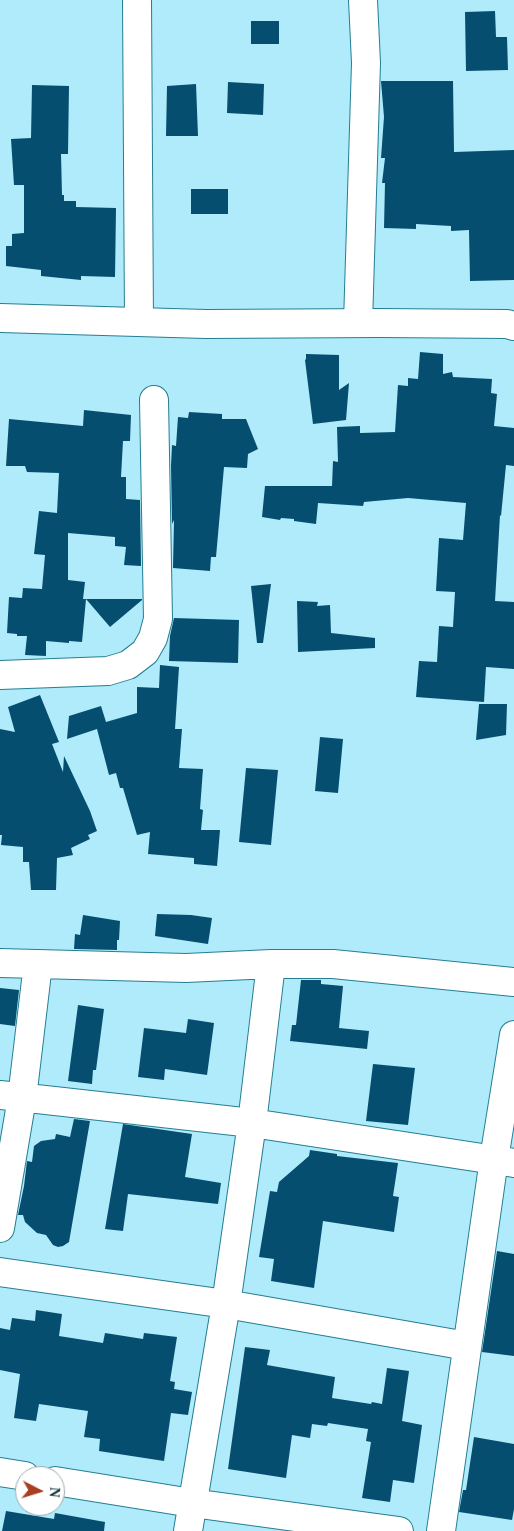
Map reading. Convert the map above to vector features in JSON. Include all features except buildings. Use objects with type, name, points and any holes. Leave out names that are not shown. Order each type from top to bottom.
[{"type":"street","points":[[137,0],[138,322]]},
{"type":"street","points":[[358,323],[366,63],[363,0]]},
{"type":"street","points":[[0,318],[206,324],[358,323],[507,324],[514,326]]},
{"type":"street","points":[[0,675],[108,671],[128,665],[145,652],[153,638],[158,618],[154,400]]},
{"type":"street","points":[[0,963],[186,968],[272,964],[333,964],[514,982]]},
{"type":"street","points":[[0,1228],[11,1097],[38,964]]},
{"type":"street","points":[[188,1531],[226,1304],[272,964]]},
{"type":"street","points":[[441,1531],[467,1346],[504,1161],[514,1035]]},
{"type":"street","points":[[11,1097],[252,1123],[504,1161]]},
{"type":"street","points":[[0,1272],[226,1304],[467,1346]]},
{"type":"street","points":[[0,1472],[15,1474]]},
{"type":"street","points":[[65,1483],[192,1504],[399,1531]]}]
